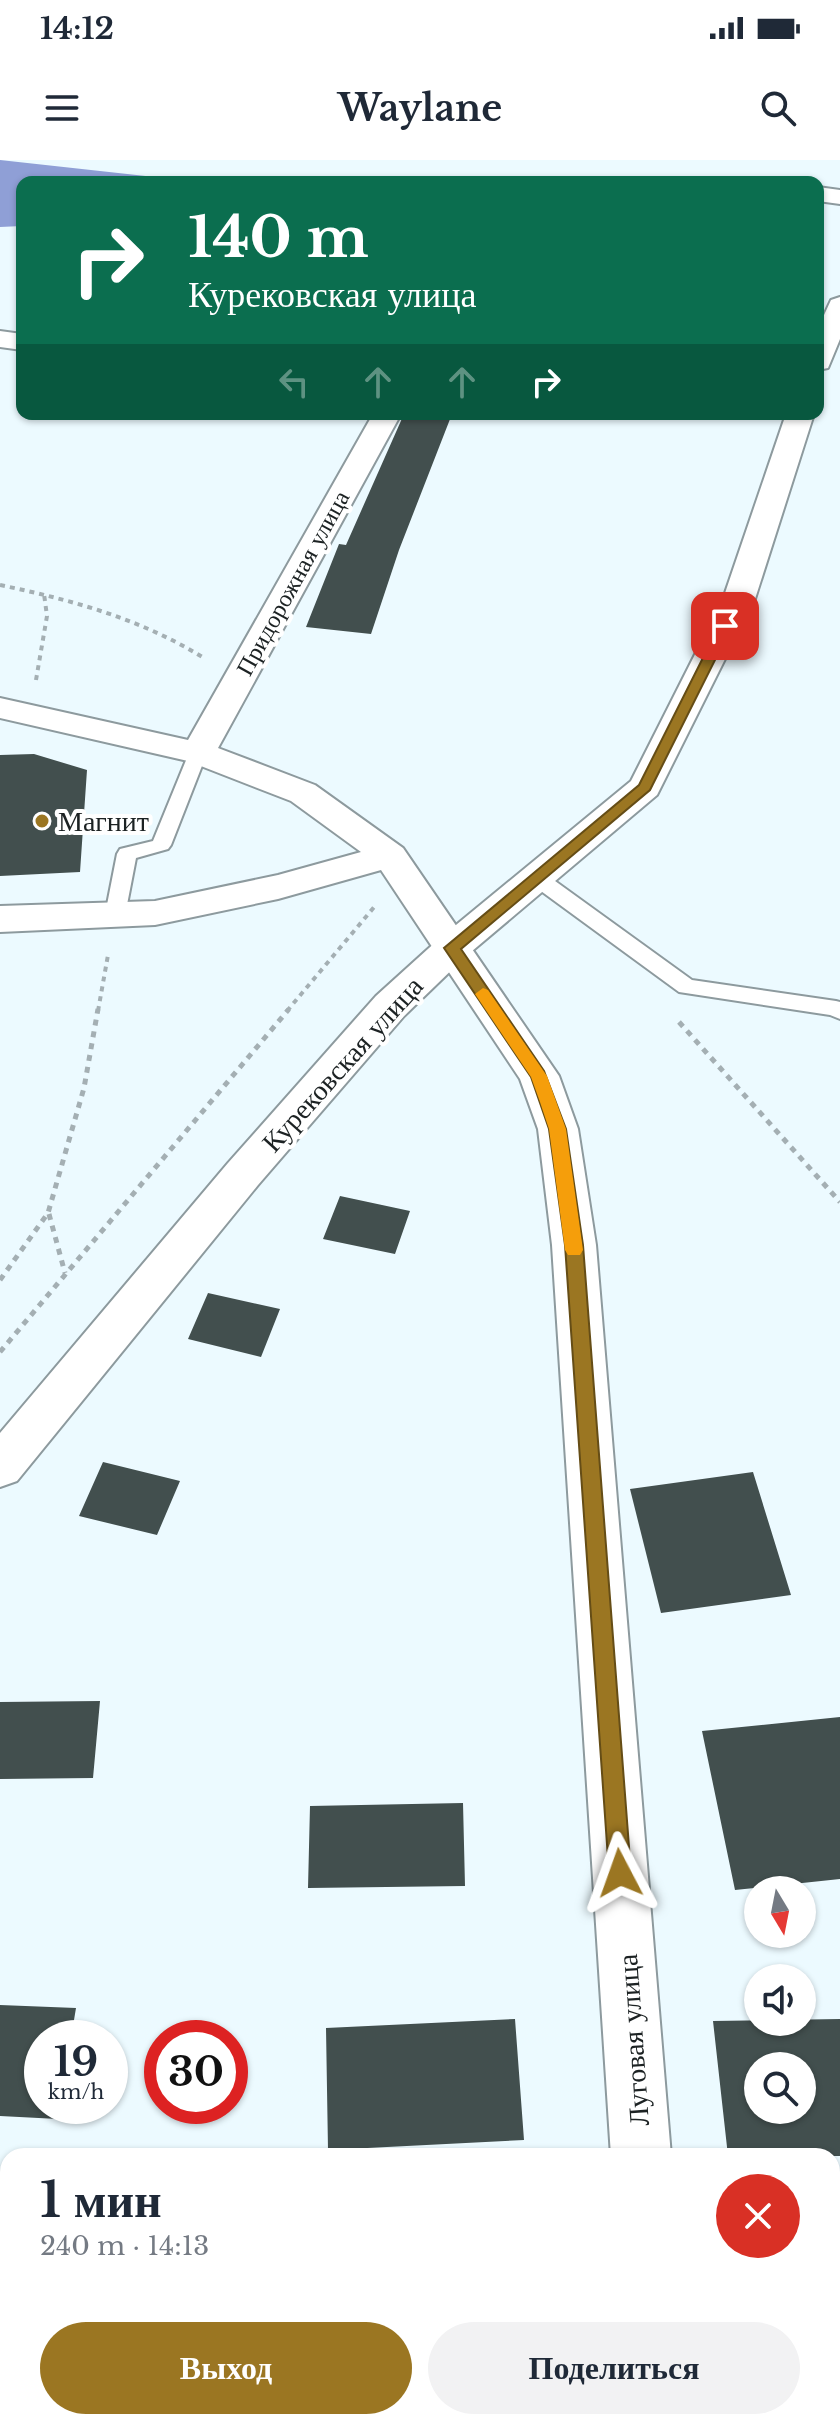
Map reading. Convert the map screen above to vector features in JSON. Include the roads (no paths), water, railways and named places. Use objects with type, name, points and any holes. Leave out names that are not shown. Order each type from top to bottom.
[{"type":"street","points":[[824,346],[840,305]]},
{"type":"street","name":"Придорожная улица","points":[[198,753],[384,420]]},
{"type":"street","name":"Курековская улица","points":[[0,1467],[243,1174],[390,1006],[452,948],[645,787],[739,599],[798,420]]},
{"type":"street","points":[[0,708],[198,753],[303,793],[396,864]]},
{"type":"street","points":[[0,919],[155,913],[396,864]]},
{"type":"street","name":"Луговая улица","points":[[396,864],[539,1076],[558,1129],[574,1245],[640,2148]]},
{"type":"lane","points":[[115,915],[127,854],[161,845],[198,753]]},
{"type":"lane","points":[[537,878],[686,987],[836,1008],[840,1012]]},
{"type":"water","points":[[0,160],[145,176],[16,176],[16,226],[0,227]]},
{"type":"place","name":"Магнит","points":[[42,821]]}]
